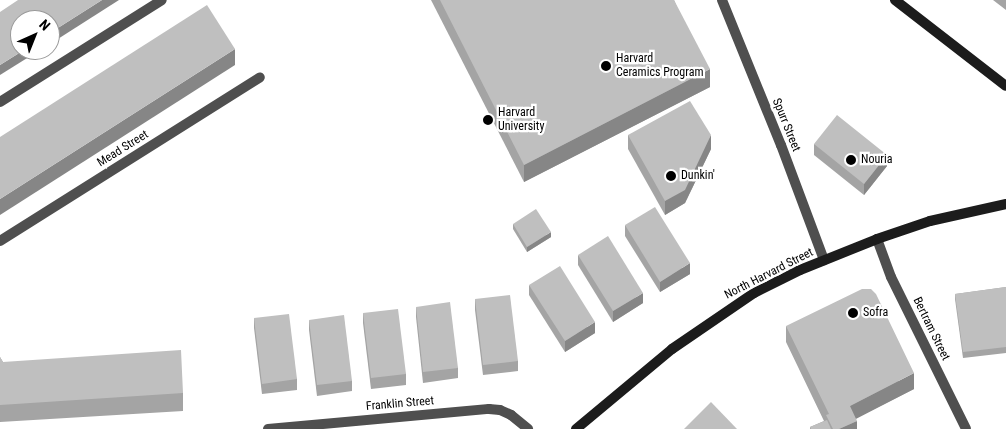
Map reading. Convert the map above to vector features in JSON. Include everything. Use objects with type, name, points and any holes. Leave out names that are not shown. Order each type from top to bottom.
[{"type":"main road","points":[[895,0],[1006,86]]},
{"type":"main road","name":"North Harvard Street","points":[[576,429],[651,365],[714,318],[754,293],[824,260],[877,239],[930,222],[1006,204]]},
{"type":"street","points":[[0,102],[162,0]]},
{"type":"street","name":"Spurr Street","points":[[722,0],[781,145],[824,260]]},
{"type":"street","name":"Mead Street","points":[[0,241],[260,78]]},
{"type":"street","name":"Bertram Street","points":[[877,239],[891,277],[966,429]]},
{"type":"street","name":"Franklin Street","points":[[268,429],[489,409],[500,410],[511,415],[528,429]]},
{"type":"building","points":[[18,0],[102,0],[60,27],[60,10],[10,10],[10,59],[0,65],[0,12]]},
{"type":"building","points":[[440,0],[674,0],[710,69],[524,165]]},
{"type":"building","points":[[207,5],[235,49],[0,199],[0,137]]},
{"type":"building","name":"Dunkin'","points":[[690,101],[711,135],[685,190],[665,201],[628,135]]},
{"type":"building","name":"Nouria","points":[[837,115],[887,155],[864,184],[814,144]]},
{"type":"building","points":[[655,207],[690,263],[660,282],[625,225]]},
{"type":"building","points":[[536,209],[551,232],[527,247],[513,224]]},
{"type":"building","points":[[608,236],[643,293],[613,311],[578,255]]},
{"type":"building","points":[[560,266],[595,322],[565,341],[529,285]]},
{"type":"building","points":[[1006,287],[1006,347],[963,352],[955,294]]},
{"type":"building","points":[[862,289],[871,289],[876,294],[914,373],[850,406],[857,421],[839,429],[833,429],[826,415],[829,414],[786,326]]},
{"type":"building","points":[[510,295],[518,361],[483,365],[475,299]]},
{"type":"building","points":[[450,302],[458,368],[423,372],[416,307]]},
{"type":"building","points":[[398,309],[406,374],[371,378],[363,313]]},
{"type":"building","points":[[289,314],[297,379],[262,384],[254,318]]},
{"type":"building","points":[[344,315],[352,381],[317,385],[309,320]]},
{"type":"building","points":[[181,350],[183,393],[0,405],[0,357],[3,362]]},
{"type":"building","points":[[711,402],[737,429],[684,429]]},
{"type":"building","points":[[827,420],[831,429],[811,429],[810,427]]},
{"type":"place","name":"Harvard Ceramics Program","points":[[606,66]]},
{"type":"place","name":"Harvard University","points":[[488,120]]},
{"type":"place","name":"Nouria","points":[[851,160]]},
{"type":"place","name":"Dunkin'","points":[[671,176]]},
{"type":"place","name":"Sofra","points":[[853,313]]}]
